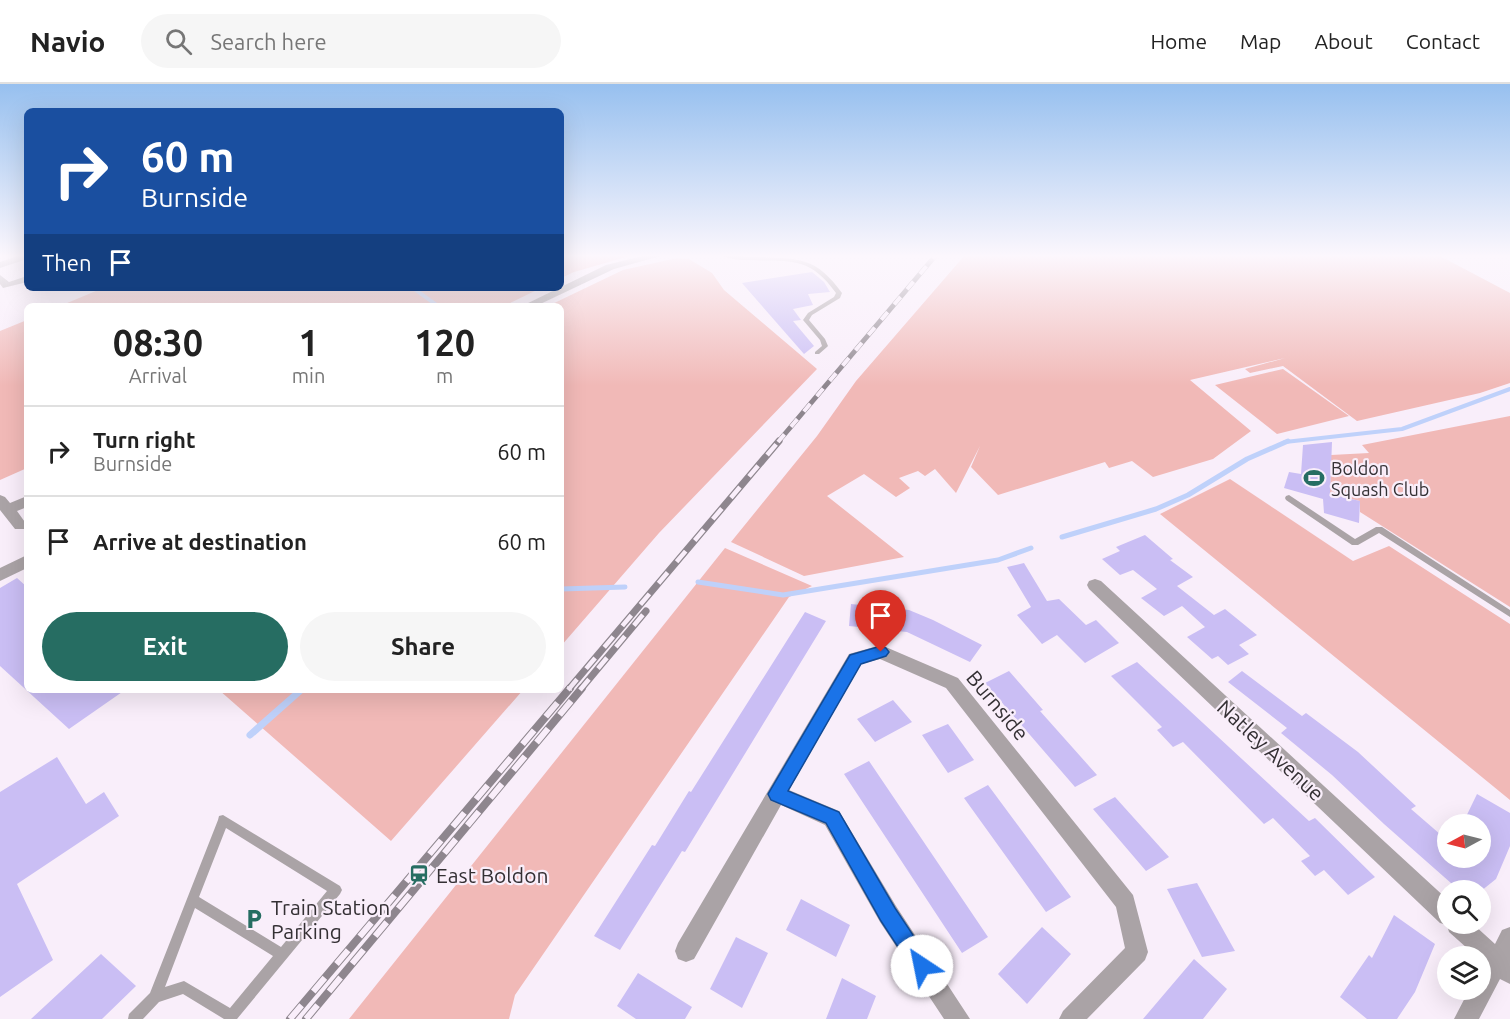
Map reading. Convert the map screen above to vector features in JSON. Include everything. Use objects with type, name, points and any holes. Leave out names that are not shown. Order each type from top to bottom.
[{"type":"street","points":[[20,525],[4,505],[24,502]]},
{"type":"street","points":[[0,575],[24,563]]},
{"type":"street","name":"Natley Avenue","points":[[1095,585],[1437,905]]},
{"type":"street","name":"Burnside","points":[[686,951],[855,659],[881,652],[952,683],[1126,902],[1137,952],[1071,1019]]},
{"type":"street","points":[[777,794],[832,818],[888,914],[956,1018]]},
{"type":"street","points":[[1468,934],[1504,967]]},
{"type":"street","points":[[1466,1019],[1504,967],[1510,938]]},
{"type":"lane","points":[[817,353],[825,346],[823,340],[806,320],[833,299]]},
{"type":"lane","points":[[1289,498],[1355,543],[1379,529],[1510,614]]},
{"type":"lane","points":[[134,1019],[155,997],[223,820],[336,890],[231,1016],[184,987],[155,997]]},
{"type":"lane","points":[[192,899],[282,954]]},
{"type":"shaded area","points":[[78,299],[519,299],[510,303],[67,303]]},
{"type":"shaded area","points":[[563,299],[734,299],[817,369],[659,533],[564,643],[564,303],[554,303]]},
{"type":"shaded area","points":[[927,299],[1510,299],[1510,383],[1480,393],[1357,421],[1283,366],[1250,373],[1245,369],[1285,358],[1190,380],[1251,431],[1213,459],[1153,477],[1132,461],[1109,468],[1105,462],[998,495],[971,467],[980,446],[956,493],[935,469],[925,476],[918,471],[899,478],[910,488],[896,497],[864,474],[827,496],[904,557],[804,576],[731,542],[817,436],[856,381]]},
{"type":"shaded area","points":[[24,321],[24,469],[0,480],[0,331]]},
{"type":"shaded area","points":[[1283,369],[1349,416],[1277,434],[1215,385]]},
{"type":"shaded area","points":[[1510,416],[1510,607],[1360,512],[1360,501],[1330,494],[1331,455],[1369,453],[1362,445]]},
{"type":"shaded area","points":[[1230,479],[1353,561],[1389,546],[1510,624],[1510,800],[1160,514]]},
{"type":"shaded area","points":[[725,548],[812,586],[789,597],[515,995],[509,1019],[349,1019]]},
{"type":"shaded area","points":[[222,693],[520,693],[391,841]]},
{"type":"building","points":[[756,299],[810,299],[813,305],[793,309],[801,320],[793,321],[814,346],[804,354]]},
{"type":"building","points":[[1332,442],[1330,494],[1360,501],[1359,523],[1324,513],[1323,499],[1284,488],[1289,472],[1301,474],[1303,445]]},
{"type":"building","points":[[1145,535],[1173,559],[1170,560],[1193,577],[1177,586],[1214,615],[1225,609],[1257,635],[1239,645],[1249,654],[1228,665],[1218,656],[1212,659],[1187,637],[1205,627],[1182,606],[1164,616],[1141,598],[1157,589],[1133,570],[1120,575],[1102,559],[1120,551],[1116,547]]},
{"type":"building","points":[[1024,563],[1047,601],[1059,599],[1086,625],[1096,620],[1119,643],[1085,663],[1057,635],[1042,644],[1017,615],[1031,607],[1007,567]]},
{"type":"building","points":[[17,578],[24,584],[24,688],[0,666],[0,588]]},
{"type":"building","points":[[851,604],[909,610],[982,645],[970,662],[907,632],[849,626]]},
{"type":"building","points":[[805,612],[826,621],[685,852],[682,851],[620,950],[594,936],[652,845],[655,846],[689,791],[691,792]]},
{"type":"building","points":[[1137,662],[1309,821],[1315,818],[1375,877],[1348,895],[1324,870],[1315,876],[1301,861],[1310,856],[1273,818],[1264,824],[1183,742],[1173,747],[1157,730],[1162,727],[1111,676]]},
{"type":"building","points":[[1009,671],[1043,710],[1040,711],[1097,775],[1075,787],[985,683]]},
{"type":"building","points":[[1242,671],[1302,716],[1306,713],[1358,752],[1416,806],[1411,809],[1437,831],[1437,868],[1491,868],[1491,814],[1467,814],[1477,794],[1510,813],[1510,846],[1496,879],[1491,883],[1491,880],[1448,880],[1332,775],[1281,733],[1287,728],[1228,682]]},
{"type":"building","points":[[30,693],[121,693],[69,729]]},
{"type":"building","points":[[893,700],[912,722],[875,742],[857,719]]},
{"type":"building","points":[[948,724],[974,760],[948,773],[922,735]]},
{"type":"building","points":[[57,757],[86,804],[104,792],[119,816],[17,884],[53,960],[0,997],[0,792]]},
{"type":"building","points":[[869,761],[988,937],[962,953],[844,774]]},
{"type":"building","points":[[988,785],[1071,897],[1046,912],[964,798]]},
{"type":"building","points":[[1115,797],[1169,857],[1146,871],[1093,809]]},
{"type":"building","points":[[1197,883],[1235,951],[1202,957],[1167,889]]},
{"type":"building","points":[[801,899],[850,925],[836,957],[786,930]]},
{"type":"building","points":[[1394,915],[1435,944],[1415,992],[1397,1019],[1367,1019],[1340,997],[1369,955],[1372,958]]},
{"type":"building","points":[[1042,927],[1071,954],[1027,1004],[998,974]]},
{"type":"building","points":[[736,937],[768,953],[742,1008],[710,989]]},
{"type":"building","points":[[101,954],[136,986],[102,1019],[31,1019]]},
{"type":"building","points":[[1194,959],[1227,989],[1203,1019],[1143,1019]]},
{"type":"building","points":[[638,973],[692,1007],[685,1019],[636,1019],[617,1006]]},
{"type":"building","points":[[842,978],[876,996],[867,1019],[826,1019]]},
{"type":"waterway","points":[[428,299],[434,303]]},
{"type":"waterway","points":[[1286,442],[1402,429],[1510,389]]},
{"type":"waterway","points":[[1062,537],[1156,509],[1188,495],[1247,459],[1286,442]]},
{"type":"waterway","points":[[698,582],[783,595],[998,560],[1031,548]]},
{"type":"waterway","points":[[564,589],[625,587]]},
{"type":"waterway","points":[[250,735],[298,693]]},
{"type":"railway","points":[[778,442],[899,299]]},
{"type":"railway","points":[[568,690],[779,441]]},
{"type":"railway","points":[[580,690],[646,611]]},
{"type":"railway","points":[[290,1019],[570,688]]},
{"type":"railway","points":[[306,1019],[582,688]]},
{"type":"place","name":"Boldon Squash Club","points":[[1314,478]]},
{"type":"place","name":"East Boldon","points":[[419,875]]},
{"type":"place","name":"Train Station Parking","points":[[254,919]]},
{"type":"route","points":[[881,652],[855,659],[777,794],[832,818],[888,914],[922,966]]}]
